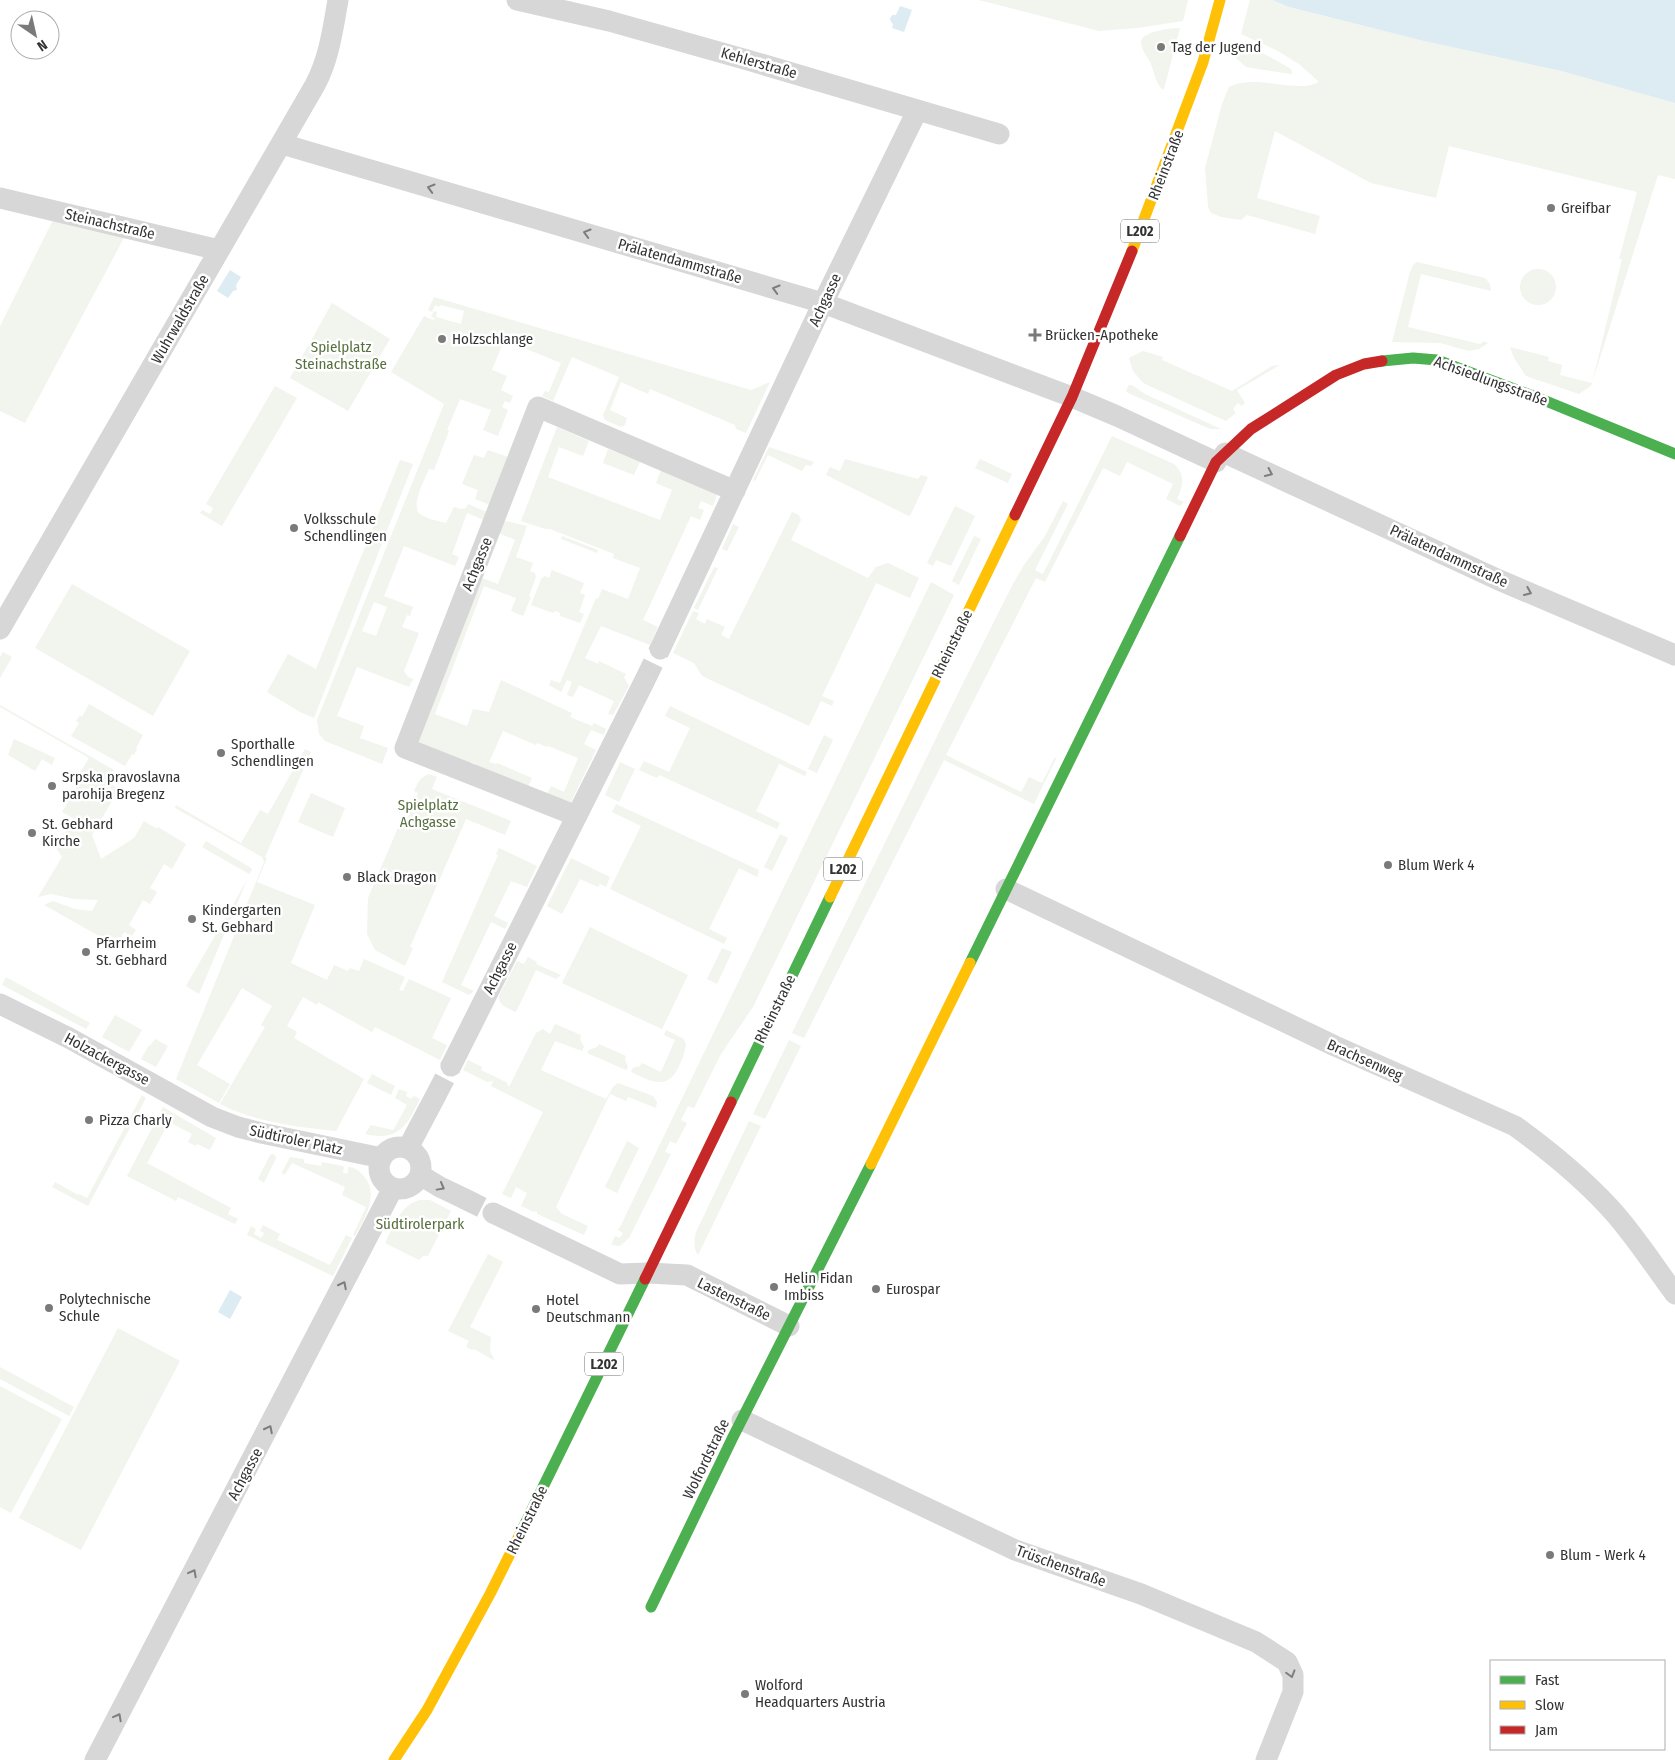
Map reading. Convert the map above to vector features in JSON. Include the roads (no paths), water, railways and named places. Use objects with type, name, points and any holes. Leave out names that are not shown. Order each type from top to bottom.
[{"type":"main road","name":"Rheinstraße","points":[[394,1760],[427,1710],[465,1642],[648,1273],[1072,397],[1137,240],[1180,126],[1209,41],[1220,0]]},
{"type":"main road","name":"Achsiedlungsstraße","points":[[1220,457],[1251,429],[1336,375],[1376,361],[1414,358],[1437,360],[1550,403],[1675,454]]},
{"type":"main road","points":[[789,1326],[1220,457]]},
{"type":"main road","name":"Wolfordstraße","points":[[651,1606],[789,1326]]},
{"type":"street","name":"Wuhrwaldstraße","points":[[0,629],[323,71],[338,0]]},
{"type":"street","name":"Kehlerstraße","points":[[516,0],[637,29],[999,134]]},
{"type":"street","name":"Achgasse","points":[[660,649],[823,303],[917,110]]},
{"type":"street","name":"Prälatendammstraße","points":[[282,144],[823,303],[1072,397]]},
{"type":"street","name":"Steinachstraße","points":[[0,198],[219,250]]},
{"type":"street","points":[[1072,397],[1220,457]]},
{"type":"street","name":"Achgasse","points":[[577,816],[405,748],[538,407],[735,491]]},
{"type":"street","name":"Prälatendammstraße","points":[[1220,457],[1675,655]]},
{"type":"street","name":"Achgasse","points":[[451,1066],[644,682]]},
{"type":"street","name":"Brachsenweg","points":[[1006,889],[1335,1046],[1515,1126],[1535,1140],[1582,1180],[1609,1207],[1675,1294]]},
{"type":"street","name":"Holzackergasse","points":[[0,1004],[69,1038],[212,1117]]},
{"type":"street","points":[[408,1148],[435,1097]]},
{"type":"street","name":"Südtiroler Platz","points":[[212,1117],[261,1133],[382,1158]]},
{"type":"street","points":[[396,1147],[408,1148],[418,1156],[420,1175],[417,1180],[406,1188],[393,1188],[382,1179],[380,1172],[382,1158],[396,1147]]},
{"type":"street","points":[[420,1175],[463,1198]]},
{"type":"street","name":"Achgasse","points":[[96,1760],[393,1188]]},
{"type":"street","points":[[496,1214],[620,1274],[648,1273]]},
{"type":"street","name":"Lastenstraße","points":[[648,1273],[687,1275],[789,1326]]},
{"type":"street","name":"Trüschenstraße","points":[[742,1420],[1015,1550],[1141,1594],[1256,1642],[1287,1662],[1293,1675],[1293,1692],[1266,1760]]},
{"type":"tunnel","points":[[644,682],[660,649]]},
{"type":"tunnel","points":[[435,1097],[451,1066]]},
{"type":"tunnel","points":[[463,1198],[493,1213]]},
{"type":"place","name":"Tag der Jugend","points":[[1161,47]]},
{"type":"place","name":"Greifbar","points":[[1551,208]]},
{"type":"place","name":"Brücken-Apotheke","points":[[1035,335]]},
{"type":"place","name":"Holzschlange","points":[[442,339]]},
{"type":"place","name":"Volksschule Schendlingen","points":[[294,528]]},
{"type":"place","name":"Sporthalle Schendlingen","points":[[221,753]]},
{"type":"place","name":"Srpska pravoslavna parohija Bregenz","points":[[52,786]]},
{"type":"place","name":"St. Gebhard Kirche","points":[[32,833]]},
{"type":"place","name":"Blum Werk 4","points":[[1388,865]]},
{"type":"place","name":"Black Dragon","points":[[347,877]]},
{"type":"place","name":"Kindergarten St. Gebhard","points":[[192,919]]},
{"type":"place","name":"Pfarrheim St. Gebhard","points":[[86,952]]},
{"type":"place","name":"Pizza Charly","points":[[89,1120]]},
{"type":"place","name":"Helin Fidan Imbiss","points":[[774,1287]]},
{"type":"place","name":"Eurospar","points":[[876,1289]]},
{"type":"place","name":"Polytechnische Schule","points":[[49,1308]]},
{"type":"place","name":"Hotel Deutschmann","points":[[536,1309]]},
{"type":"place","name":"Blum - Werk 4","points":[[1550,1555]]},
{"type":"place","name":"Wolford Headquarters Austria","points":[[745,1694]]},
{"type":"park label","name":"Spielplatz Steinachstraße","points":[[341,356]]},
{"type":"park label","name":"Spielplatz Achgasse","points":[[428,814]]},
{"type":"park label","name":"Südtirolerpark","points":[[420,1224]]}]
